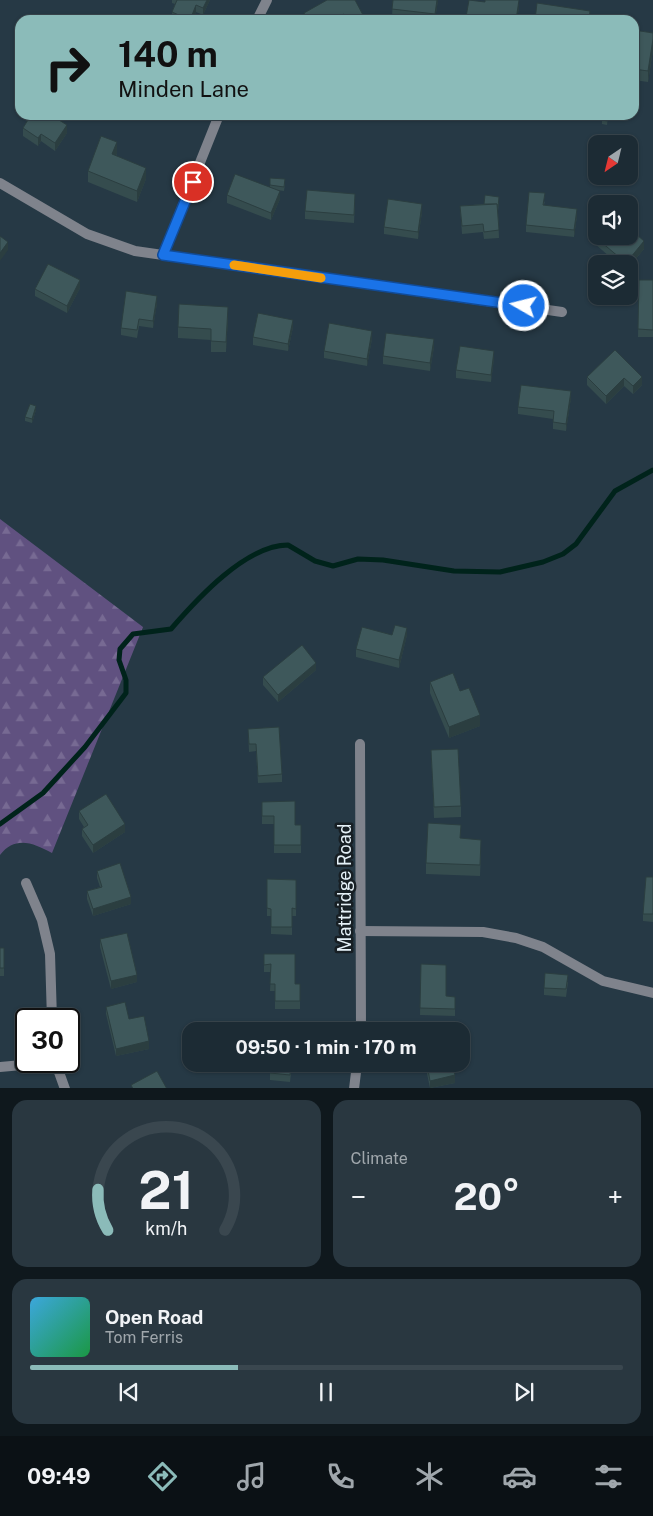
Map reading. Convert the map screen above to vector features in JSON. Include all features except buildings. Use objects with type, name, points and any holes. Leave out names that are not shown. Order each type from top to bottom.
[{"type":"street","points":[[260,15],[267,0]]},
{"type":"street","points":[[163,255],[218,120]]},
{"type":"street","points":[[0,183],[88,234],[135,251],[562,312]]},
{"type":"street","name":"Mattridge Road","points":[[360,744],[361,1022]]},
{"type":"street","points":[[26,883],[42,920],[50,954],[52,1008]]},
{"type":"street","points":[[360,931],[483,932],[516,938],[543,947],[603,981],[653,993]]},
{"type":"street","points":[[0,1067],[15,1066]]},
{"type":"street","points":[[354,1088],[357,1072]]},
{"type":"street","points":[[59,1073],[65,1088]]},
{"type":"green space","points":[[0,519],[143,627],[52,853],[32,844],[18,843],[6,849],[0,855]]},
{"type":"waterway","points":[[0,824],[43,793],[85,747],[126,693],[126,680],[119,660],[120,649],[133,634],[171,629],[208,589],[239,564],[256,554],[272,547],[288,545],[315,561],[333,566],[358,559],[383,560],[454,571],[500,572],[543,562],[563,554],[576,544],[615,491],[653,470]]},
{"type":"slow traffic","points":[[234,265],[321,278]]},
{"type":"route","points":[[193,182],[163,255],[524,306]]}]
